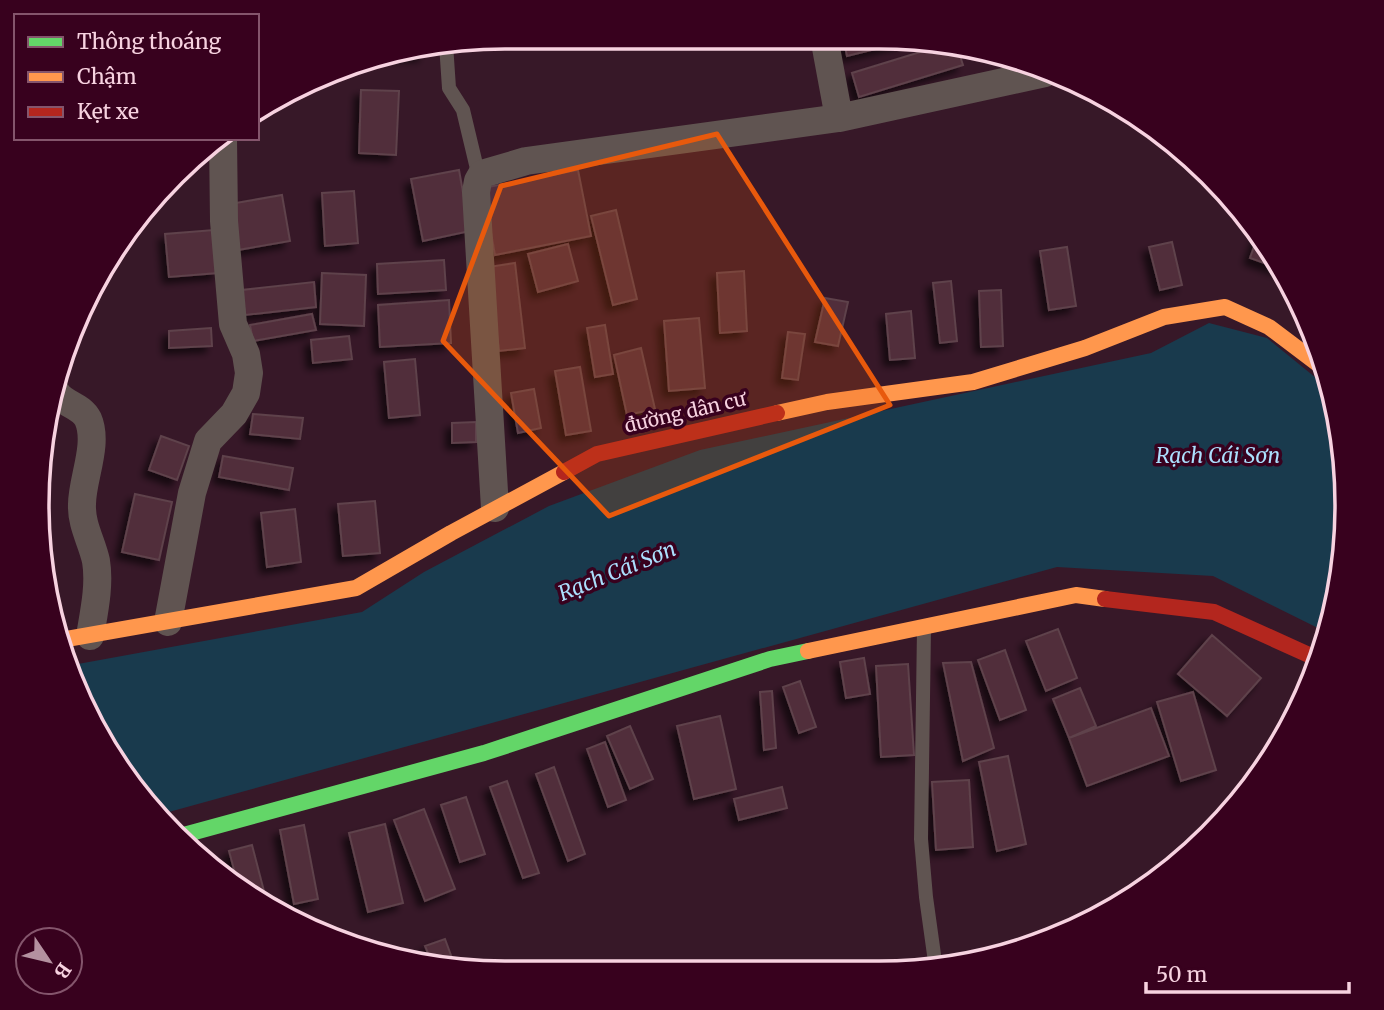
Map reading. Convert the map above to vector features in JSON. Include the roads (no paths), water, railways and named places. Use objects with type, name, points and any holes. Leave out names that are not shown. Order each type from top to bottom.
[{"type":"street","points":[[826,49],[839,118]]},
{"type":"street","points":[[495,508],[476,192],[479,177],[486,172],[526,162],[839,118],[1033,76]]},
{"type":"street","points":[[168,622],[192,493],[208,441],[234,414],[246,393],[249,373],[246,354],[233,324],[225,221],[223,146]]},
{"type":"street","name":"đường dân cư","points":[[69,639],[356,589],[495,508],[597,454],[827,402],[973,382],[1084,348],[1164,317],[1226,307],[1269,327],[1311,359]]},
{"type":"street","points":[[62,398],[82,410],[91,431],[82,505],[85,531],[96,559],[98,579],[90,636]]},
{"type":"street","points":[[189,833],[484,753],[770,659],[1076,596],[1214,612],[1310,655]]},
{"type":"lane","points":[[447,53],[449,88],[463,110],[479,177]]},
{"type":"lane","points":[[923,627],[921,839],[934,957]]},
{"type":"water","name":"Rạch Cái Sơn","points":[[1209,323],[1267,338],[1317,378],[1331,445],[1335,505],[1331,565],[1318,628],[1213,576],[1057,567],[168,812],[143,783],[110,733],[78,664],[362,612],[424,572],[549,506],[700,450],[1151,353]]}]
